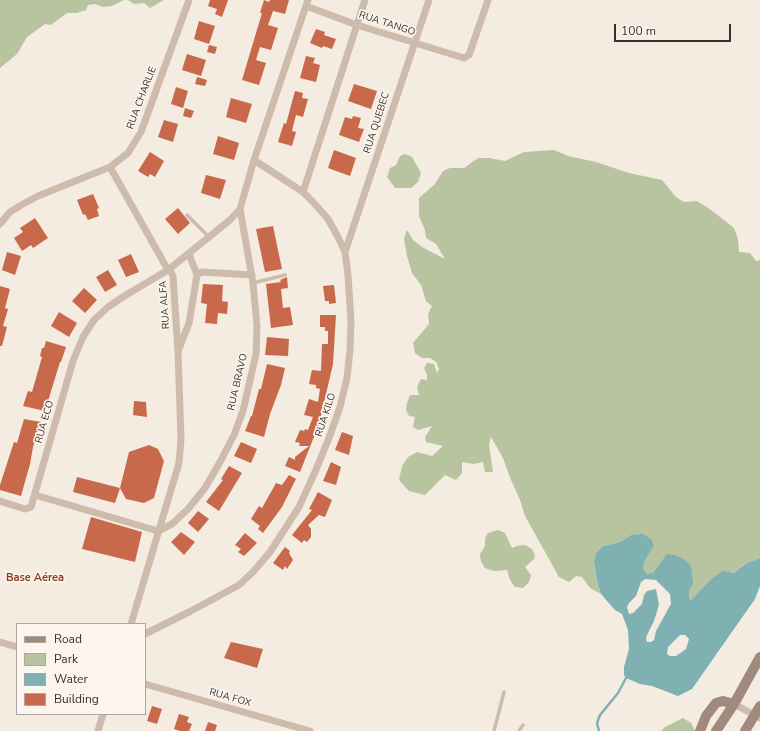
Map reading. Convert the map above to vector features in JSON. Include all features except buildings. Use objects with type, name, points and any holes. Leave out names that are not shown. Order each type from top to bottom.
[{"type":"main road","points":[[716,731],[734,704],[760,657]]},
{"type":"main road","points":[[700,731],[706,716],[716,702],[723,701],[734,704]]},
{"type":"main road","points":[[745,731],[757,717],[760,706]]},
{"type":"street","name":"RUA CHARLIE","points":[[0,224],[10,212],[23,204],[38,196],[110,167],[128,153],[141,132],[189,0]]},
{"type":"street","points":[[303,192],[365,0]]},
{"type":"street","name":"RUA QUEBEC","points":[[345,252],[428,0]]},
{"type":"street","name":"RUA TANGO","points":[[307,3],[357,25],[464,58],[469,55],[488,0]]},
{"type":"street","name":"RUA ALFA","points":[[131,623],[158,531],[180,463],[181,439],[174,281],[171,272],[168,270],[189,254],[208,236],[230,220],[240,209],[254,160],[307,3]]},
{"type":"street","name":"RUA KILO","points":[[146,634],[239,586],[270,552],[299,507],[330,438],[347,378],[352,321],[345,252],[328,220],[303,192],[254,160]]},
{"type":"street","points":[[110,167],[168,270]]},
{"type":"street","name":"RUA BRAVO","points":[[158,531],[172,524],[188,509],[205,488],[234,435],[245,405],[256,354],[257,326],[252,275],[240,209]]},
{"type":"street","points":[[178,351],[189,323],[197,275],[189,254]]},
{"type":"street","name":"RUA ECO","points":[[35,495],[73,361],[83,337],[94,320],[108,307],[168,270]]},
{"type":"street","points":[[197,275],[201,272],[252,275]]},
{"type":"street","points":[[0,501],[28,508],[31,507],[35,495],[158,531]]},
{"type":"street","points":[[0,642],[16,647]]},
{"type":"street","name":"RUA FOX","points":[[146,684],[310,731]]},
{"type":"street","points":[[734,704],[757,717]]},
{"type":"street","points":[[98,731],[103,715]]},
{"type":"lane","points":[[186,215],[208,236]]},
{"type":"lane","points":[[253,283],[285,275]]},
{"type":"lane","points":[[494,731],[504,692]]},
{"type":"lane","points":[[520,731],[523,725]]},
{"type":"green space","points":[[0,0],[124,0],[112,6],[103,7],[95,4],[88,5],[86,10],[77,13],[67,13],[51,25],[45,24],[27,37],[17,54],[0,68]]},
{"type":"green space","points":[[128,0],[164,0],[150,8],[144,3],[134,4]]},
{"type":"green space","points":[[554,150],[568,156],[596,162],[629,173],[662,180],[676,197],[684,202],[697,201],[734,228],[738,239],[739,252],[750,253],[756,261],[760,260],[760,558],[747,563],[732,573],[710,580],[691,600],[689,598],[689,590],[654,572],[647,574],[642,569],[644,562],[654,546],[631,535],[620,542],[603,546],[596,553],[594,561],[597,581],[601,594],[590,588],[582,577],[576,576],[569,582],[559,577],[525,516],[503,458],[491,437],[489,445],[493,472],[485,472],[483,462],[474,464],[462,462],[462,473],[456,480],[445,475],[425,495],[409,491],[399,480],[402,466],[408,457],[417,452],[432,456],[443,446],[426,442],[425,437],[432,426],[418,430],[413,427],[415,417],[409,416],[406,410],[410,395],[419,395],[417,387],[421,379],[427,380],[427,375],[424,368],[427,363],[434,364],[437,373],[439,369],[436,362],[430,358],[422,358],[415,353],[413,343],[429,324],[428,314],[432,306],[426,301],[421,285],[412,273],[404,239],[407,230],[413,240],[422,247],[445,259],[436,244],[426,238],[425,230],[419,216],[419,198],[435,184],[443,171],[450,168],[464,168],[478,158],[489,158],[505,161],[524,152]]},
{"type":"green space","points":[[405,154],[412,157],[421,173],[418,182],[411,188],[395,188],[387,177],[390,168],[396,165],[400,156]]},
{"type":"green space","points":[[498,530],[505,533],[512,548],[525,545],[532,549],[535,555],[534,559],[525,567],[531,575],[529,582],[523,588],[515,587],[510,580],[507,570],[494,571],[485,568],[481,562],[480,554],[485,546],[485,538],[488,533]]},
{"type":"green space","points":[[683,718],[691,723],[695,731],[661,731],[665,727]]},
{"type":"water","points":[[643,534],[651,539],[654,546],[644,562],[643,569],[647,574],[654,572],[667,554],[675,555],[685,560],[691,566],[693,584],[689,590],[689,598],[691,600],[710,580],[723,571],[733,573],[747,563],[760,558],[760,586],[755,599],[692,689],[678,696],[652,686],[640,684],[626,678],[624,675],[624,667],[629,649],[628,630],[622,614],[615,610],[601,594],[597,581],[594,561],[596,553],[603,546],[620,542],[631,535]],"holes":[[[645,579],[656,580],[670,594],[671,604],[656,631],[654,640],[651,642],[647,642],[646,639],[659,605],[656,589],[647,591],[644,595],[642,604],[633,613],[629,614],[627,607],[636,596],[641,582]],[[680,635],[685,635],[689,639],[686,649],[676,656],[670,656],[667,654],[668,647]]]},
{"type":"waterway","points":[[599,731],[597,723],[600,715],[618,693],[626,678]]},
{"type":"district","name":"Base Aérea","points":[[35,578]]}]
